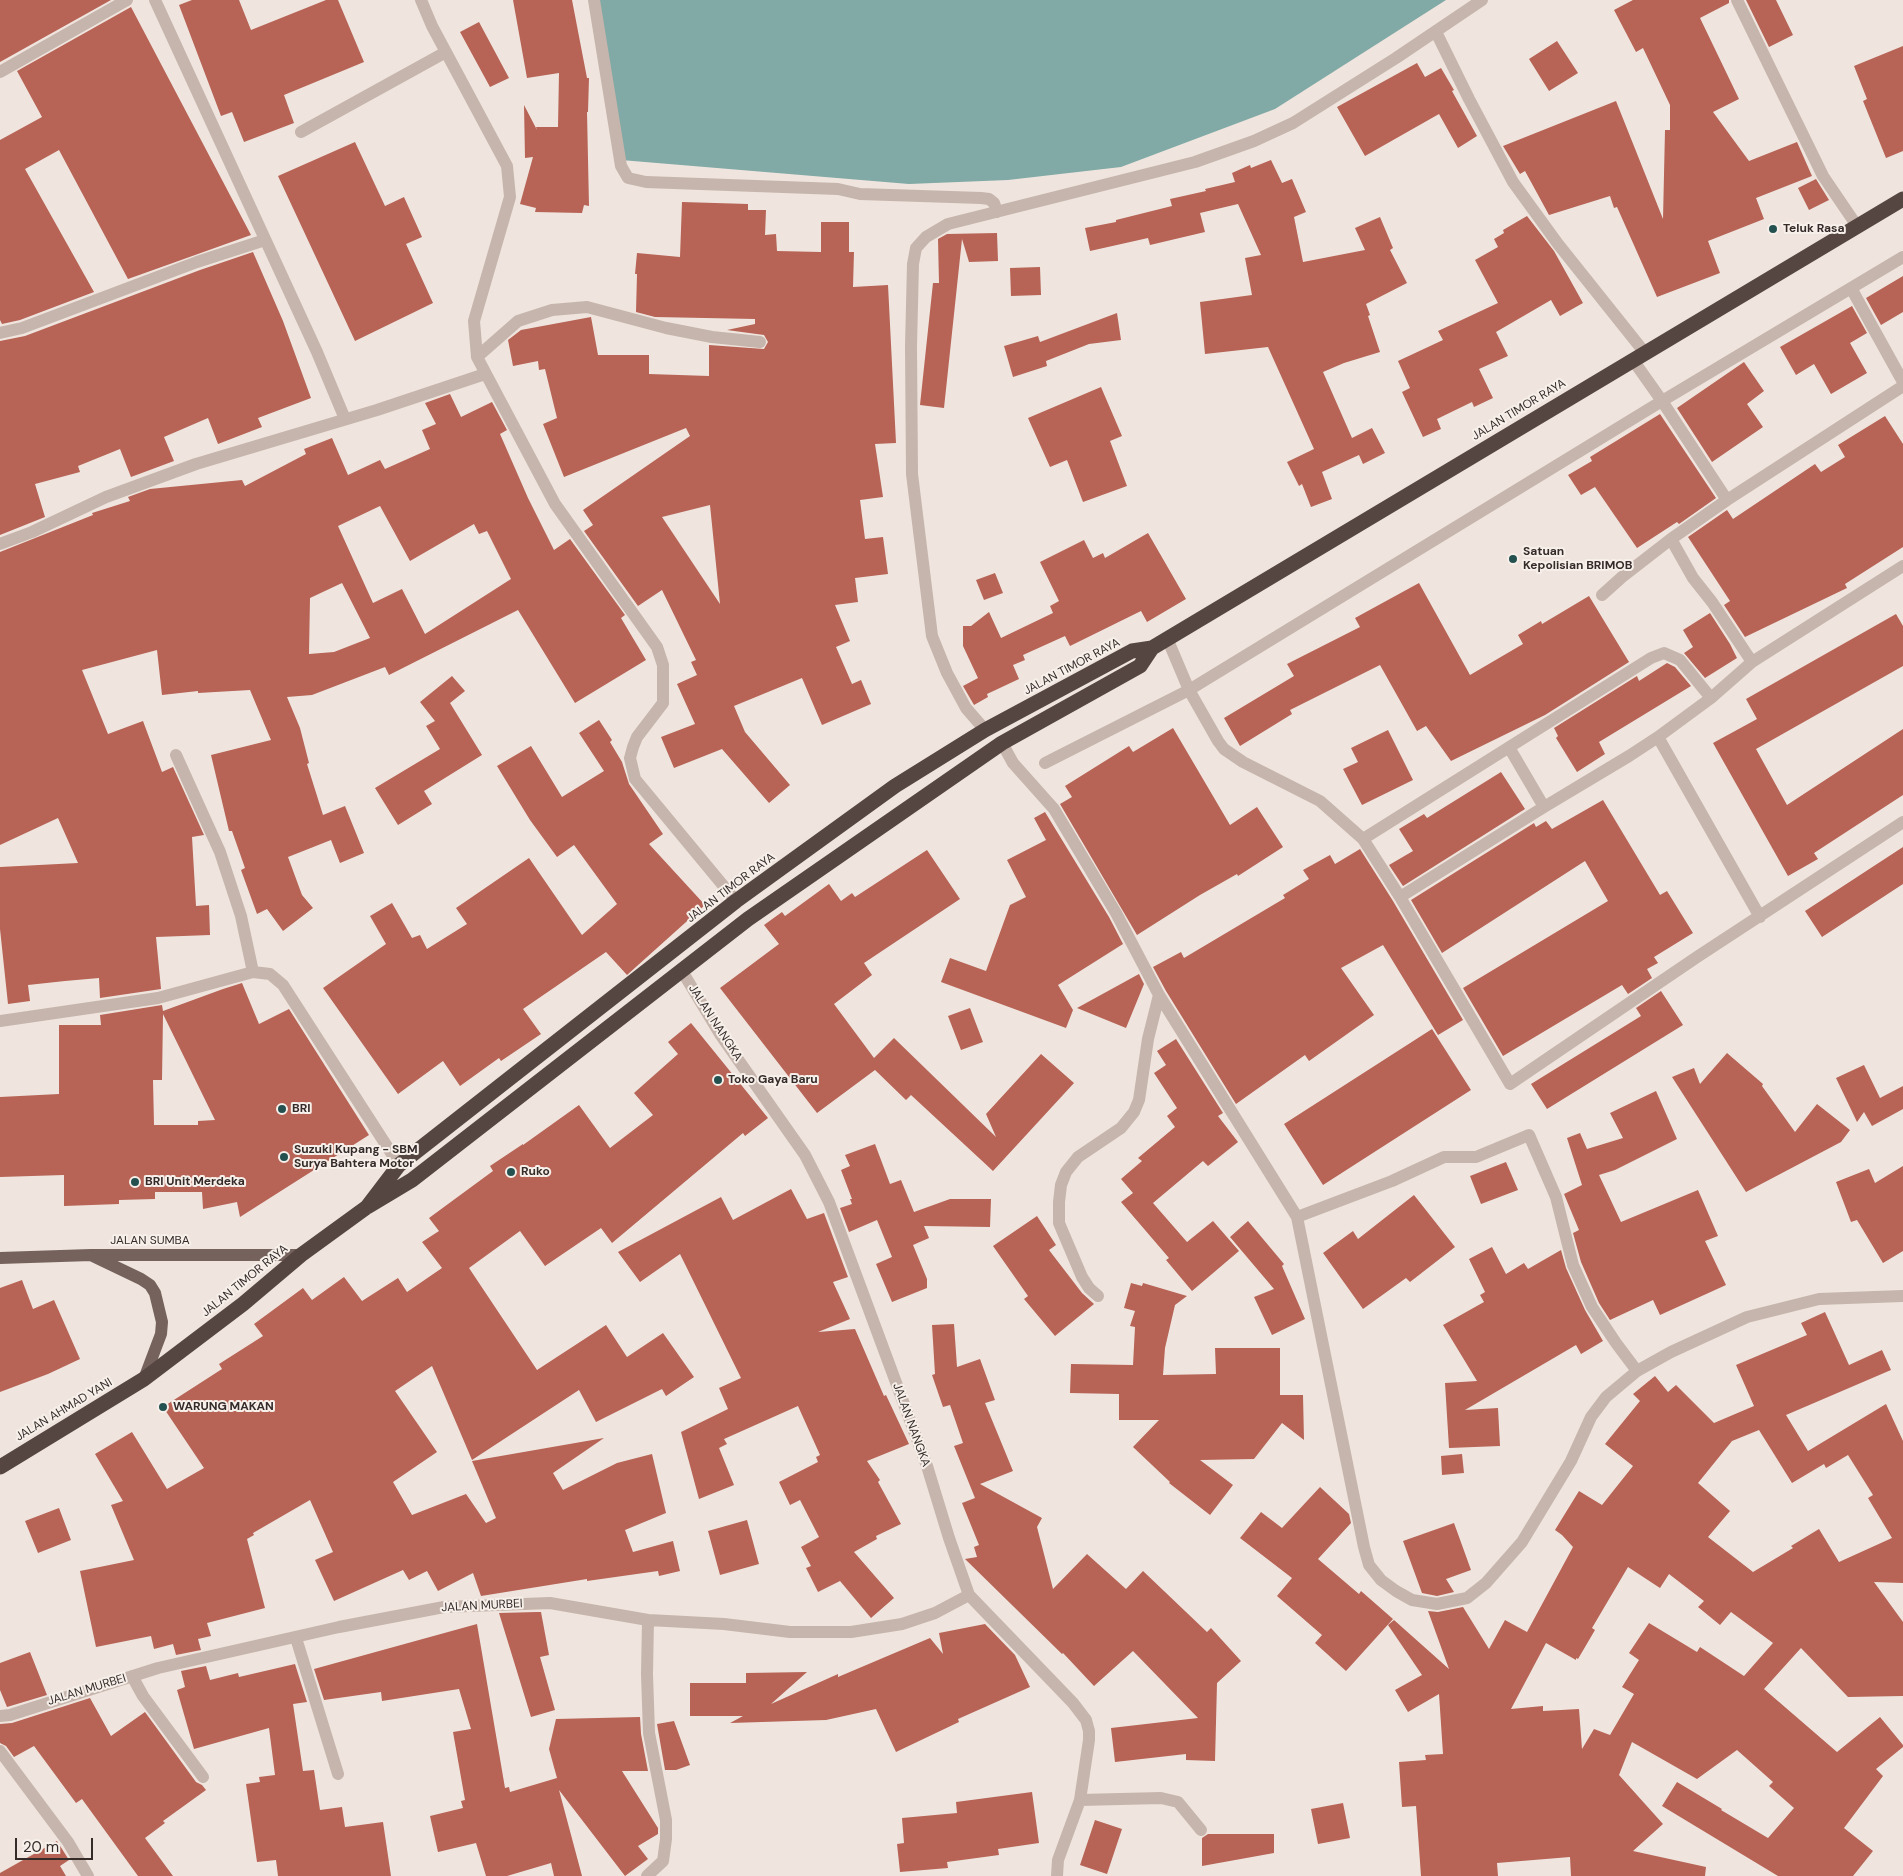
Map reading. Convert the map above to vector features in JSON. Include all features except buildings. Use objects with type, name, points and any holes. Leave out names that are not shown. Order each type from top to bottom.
[{"type":"highway","name":"JALAN TIMOR RAYA","points":[[144,1379],[243,1304],[301,1255],[367,1207],[412,1180],[748,918],[1002,743],[1140,666],[1152,648],[1167,638],[1903,199]]},
{"type":"highway","name":"JALAN TIMOR RAYA","points":[[367,1207],[399,1165],[736,901],[895,786],[985,730],[1132,651],[1152,648]]},
{"type":"highway","name":"JALAN AHMAD YANI","points":[[0,1467],[144,1379]]},
{"type":"main road","name":"JALAN SUMBA","points":[[0,1258],[91,1255],[301,1255]]},
{"type":"main road","points":[[91,1255],[140,1279],[150,1285],[155,1293],[162,1322],[161,1334],[144,1379]]},
{"type":"street","points":[[155,0],[317,352],[345,419]]},
{"type":"street","points":[[421,0],[446,52],[507,166],[510,197],[474,321],[477,357],[555,504],[657,647],[663,665],[663,703],[637,737],[633,747],[630,758],[635,779],[736,901]]},
{"type":"street","points":[[594,0],[621,166],[628,178],[646,182],[838,189],[860,194],[989,199],[994,203],[997,212]]},
{"type":"street","points":[[985,730],[966,708],[947,673],[932,636],[912,474],[912,264],[916,248],[926,237],[948,224],[1195,162],[1254,141],[1293,123],[1436,32],[1482,0]]},
{"type":"street","points":[[1737,0],[1823,176],[1857,226]]},
{"type":"street","points":[[0,72],[121,1]]},
{"type":"street","points":[[1436,32],[1513,182],[1639,356],[1662,401],[1727,500]]},
{"type":"street","points":[[301,132],[446,52]]},
{"type":"street","points":[[0,333],[22,328],[197,262],[266,240]]},
{"type":"street","points":[[1046,763],[1189,690],[1662,401],[1903,258]]},
{"type":"street","points":[[1851,288],[1903,382]]},
{"type":"street","points":[[477,357],[518,321],[552,310],[587,307],[666,328],[712,337],[760,342]]},
{"type":"street","points":[[0,544],[32,532],[106,497],[196,464],[377,410],[485,374]]},
{"type":"street","points":[[1602,595],[1671,539],[1727,500],[1903,386]]},
{"type":"street","points":[[1671,539],[1692,578],[1712,602],[1752,662]]},
{"type":"street","points":[[1400,897],[1658,737],[1711,698],[1752,662],[1903,566]]},
{"type":"street","points":[[1167,638],[1189,690],[1224,749],[1243,762],[1320,800],[1363,839],[1400,897],[1510,1084],[1903,822]]},
{"type":"street","points":[[1363,839],[1510,749],[1651,658],[1664,653],[1680,660],[1711,698]]},
{"type":"street","points":[[1658,737],[1760,917]]},
{"type":"street","points":[[1002,743],[1013,763],[1054,809],[1116,913],[1159,995],[1297,1217],[1364,1547],[1369,1565],[1382,1580],[1396,1591],[1412,1600],[1437,1604],[1467,1598],[1486,1583],[1522,1542],[1570,1461],[1591,1417],[1606,1396],[1637,1371],[1671,1352],[1746,1317],[1819,1299],[1903,1296]]},
{"type":"street","points":[[1510,749],[1544,806]]},
{"type":"street","points":[[176,755],[220,852],[241,916],[253,972]]},
{"type":"street","name":"JALAN NANGKA","points":[[682,970],[720,1034],[805,1155],[829,1202],[927,1466],[969,1595],[1073,1703],[1086,1720],[1089,1740],[1080,1800],[1058,1860],[1057,1876]]},
{"type":"street","points":[[0,1021],[158,998],[253,972],[270,974],[283,985],[399,1165]]},
{"type":"street","points":[[1098,1296],[1089,1288],[1082,1277],[1059,1223],[1058,1202],[1061,1185],[1066,1172],[1078,1157],[1122,1128],[1134,1112],[1139,1100],[1148,1039],[1159,995]]},
{"type":"street","points":[[1297,1217],[1392,1181],[1444,1157],[1476,1157],[1529,1135],[1556,1197],[1573,1265],[1592,1307],[1637,1371]]},
{"type":"street","name":"JALAN MURBEI","points":[[0,1716],[158,1668],[339,1627],[444,1607],[550,1603],[648,1620],[724,1624],[790,1632],[851,1632],[902,1624],[935,1613],[969,1595]]},
{"type":"street","points":[[647,1876],[663,1861],[666,1839],[666,1820],[649,1733],[648,1620]]},
{"type":"street","points":[[296,1638],[338,1774]]},
{"type":"street","points":[[132,1676],[143,1696],[203,1776]]},
{"type":"street","points":[[0,1751],[68,1842],[88,1876]]},
{"type":"street","points":[[1080,1800],[1161,1798],[1178,1802],[1201,1830]]},
{"type":"water","points":[[595,0],[1446,0],[1275,109],[1121,167],[1008,180],[909,184],[621,160]]},
{"type":"place","name":"Teluk Rasa","points":[[1773,229]]},
{"type":"place","name":"Satuan Kepolisian BRIMOB","points":[[1513,559]]},
{"type":"place","name":"Toko Gaya Baru","points":[[718,1080]]},
{"type":"place","name":"BRI","points":[[282,1109]]},
{"type":"place","name":"Suzuki Kupang - SBM Surya Bahtera Motor","points":[[284,1157]]},
{"type":"place","name":"Ruko","points":[[511,1172]]},
{"type":"place","name":"BRI Unit Merdeka","points":[[135,1182]]},
{"type":"place","name":"WARUNG MAKAN","points":[[163,1407]]}]
